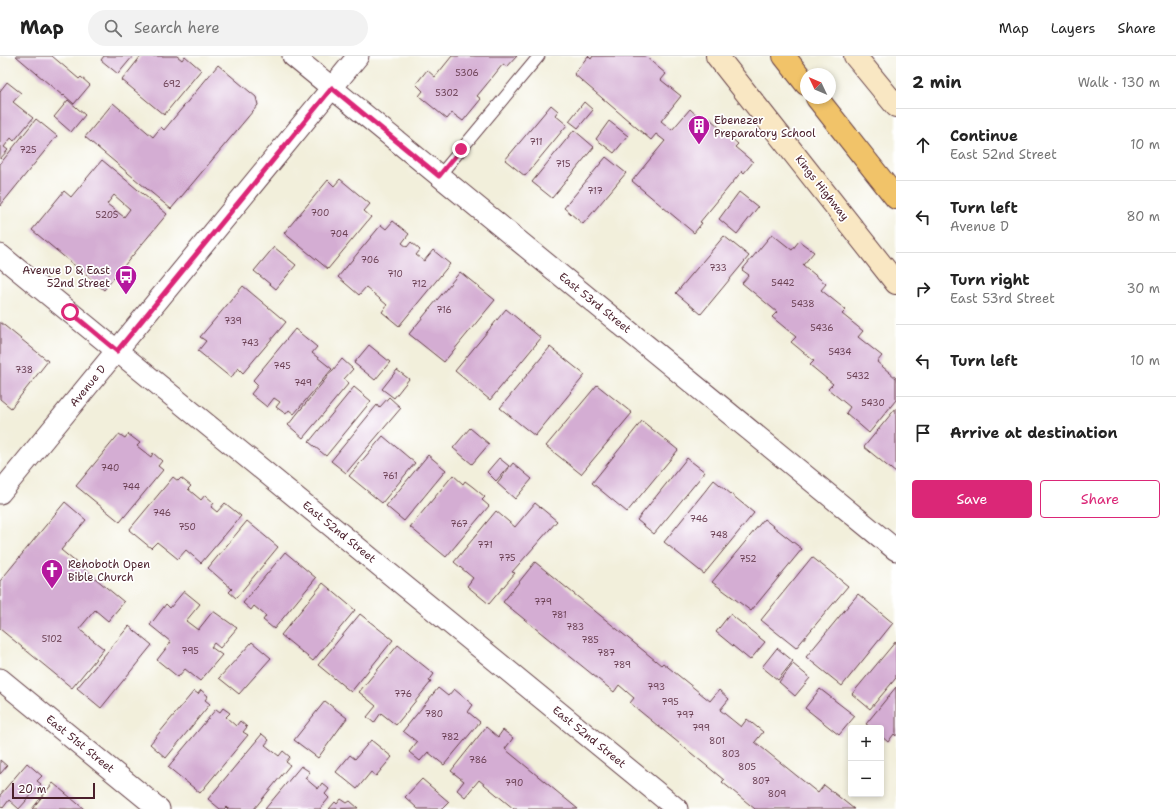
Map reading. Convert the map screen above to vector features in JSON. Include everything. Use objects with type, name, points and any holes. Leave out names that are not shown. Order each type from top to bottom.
[{"type":"main road","points":[[784,56],[800,76]]},
{"type":"main road","points":[[822,104],[896,198]]},
{"type":"street","name":"East 53rd Street","points":[[293,56],[896,550]]},
{"type":"street","name":"Avenue D","points":[[0,493],[358,56]]},
{"type":"street","name":"Kings Highway","points":[[717,56],[896,283]]},
{"type":"street","points":[[855,56],[896,106]]},
{"type":"street","name":"East 52nd Street","points":[[0,254],[678,809]]},
{"type":"street","name":"East 51st Street","points":[[0,679],[159,809]]},
{"type":"lane","points":[[439,176],[540,56]]},
{"type":"building","points":[[16,56],[52,56],[79,79],[81,77],[90,85],[74,104]]},
{"type":"building","points":[[104,56],[133,56],[118,74],[101,60]]},
{"type":"building","points":[[141,56],[177,56],[182,60],[185,56],[201,70],[164,115],[122,80]]},
{"type":"building","points":[[452,56],[517,56],[507,67],[503,64],[477,96],[481,99],[463,121],[452,113],[447,119],[419,96],[423,91],[416,84],[427,70],[435,77]]},
{"type":"building","name":"Ebenezer Preparatory School","points":[[588,56],[591,59],[593,56],[645,56],[666,74],[661,80],[681,96],[661,121],[672,130],[690,109],[705,123],[709,118],[738,144],[735,147],[753,162],[744,173],[742,171],[700,222],[702,223],[694,233],[632,181],[665,141],[656,134],[651,140],[574,74]]},
{"type":"building","points":[[218,65],[256,97],[258,105],[171,209],[85,137],[113,103],[153,137],[161,127],[164,130]]},
{"type":"building","points":[[7,82],[21,93],[13,102],[33,118],[14,141],[11,138],[4,147],[8,150],[0,159],[0,91]]},
{"type":"building","points":[[68,100],[85,115],[71,132],[54,117]]},
{"type":"building","points":[[584,102],[593,110],[578,128],[569,121]]},
{"type":"building","points":[[551,105],[558,111],[555,115],[567,125],[525,176],[505,160]]},
{"type":"building","points":[[36,119],[57,136],[0,206],[0,164]]},
{"type":"building","points":[[609,121],[628,136],[614,153],[596,139]]},
{"type":"building","points":[[574,130],[594,147],[552,198],[532,182]]},
{"type":"building","points":[[606,157],[626,173],[583,224],[564,208]]},
{"type":"building","points":[[102,160],[167,214],[104,290],[32,230],[64,191],[71,197]],"holes":[[[114,195],[130,209],[124,217],[107,204]]]},
{"type":"building","points":[[340,179],[370,204],[364,211],[371,217],[328,269],[284,233],[328,180],[334,186]]},
{"type":"building","points":[[739,192],[758,207],[737,234],[719,219]]},
{"type":"building","points":[[393,221],[409,234],[402,243],[407,247],[411,242],[420,250],[416,255],[424,261],[433,250],[450,264],[399,326],[382,312],[387,305],[366,287],[359,295],[338,277],[381,225],[386,229]]},
{"type":"building","points":[[772,234],[792,250],[799,241],[814,252],[803,265],[826,284],[821,290],[846,310],[842,314],[863,331],[858,337],[882,356],[877,362],[896,378],[896,400],[869,433],[846,413],[850,407],[828,389],[833,384],[810,365],[814,361],[791,342],[796,337],[772,317],[777,312],[742,283],[749,275],[742,270]]},
{"type":"building","points":[[724,236],[749,256],[701,314],[676,293]]},
{"type":"building","points":[[274,247],[296,265],[276,289],[254,271]]},
{"type":"building","points":[[460,272],[495,300],[444,362],[409,334]]},
{"type":"building","points":[[243,286],[286,322],[243,373],[238,368],[231,378],[198,351],[206,341],[200,337]]},
{"type":"building","points":[[506,309],[541,338],[490,400],[455,371]]},
{"type":"building","points":[[0,322],[48,361],[11,408],[0,399]]},
{"type":"building","points":[[295,329],[317,347],[312,353],[332,369],[294,414],[289,410],[286,414],[276,407],[280,402],[274,398],[267,407],[251,394],[258,385],[253,380]]},
{"type":"building","points":[[369,345],[390,362],[375,380],[354,363]]},
{"type":"building","points":[[550,347],[585,375],[535,436],[500,408]]},
{"type":"building","points":[[342,359],[353,369],[344,379],[349,383],[303,438],[288,425]]},
{"type":"building","points":[[397,370],[409,379],[394,398],[382,389]]},
{"type":"building","points":[[597,385],[632,413],[581,474],[546,446]]},
{"type":"building","points":[[354,387],[371,401],[326,456],[309,442]]},
{"type":"building","points":[[389,397],[401,408],[346,473],[331,461],[377,405],[379,408]]},
{"type":"building","points":[[896,408],[896,473],[864,447]]},
{"type":"building","points":[[642,421],[678,450],[627,512],[592,483]]},
{"type":"building","points":[[470,428],[489,444],[472,464],[453,448]]},
{"type":"building","points":[[119,434],[125,438],[128,434],[140,443],[137,446],[151,457],[153,453],[162,461],[158,466],[163,470],[120,522],[76,486]]},
{"type":"building","points":[[383,436],[415,463],[382,503],[349,476]]},
{"type":"building","points":[[428,455],[446,470],[404,521],[386,506]]},
{"type":"building","points":[[499,458],[509,466],[496,481],[487,472]]},
{"type":"building","points":[[687,458],[705,472],[654,534],[637,520]]},
{"type":"building","points":[[513,463],[532,479],[515,499],[497,483]]},
{"type":"building","points":[[453,475],[463,484],[465,481],[485,497],[482,500],[489,506],[446,557],[410,527]]},
{"type":"building","points":[[173,477],[178,481],[181,478],[191,486],[188,489],[201,500],[205,495],[214,503],[211,507],[217,512],[225,503],[241,516],[201,563],[186,550],[178,559],[157,542],[151,548],[129,530]]},
{"type":"building","points":[[714,480],[754,513],[704,574],[664,542]]},
{"type":"building","points":[[65,502],[86,520],[61,550],[124,602],[108,621],[95,610],[79,629],[104,649],[72,688],[0,629],[0,581]]},
{"type":"building","points":[[535,503],[557,521],[512,572],[515,573],[489,604],[467,586],[473,578],[454,562],[496,511],[515,527]]},
{"type":"building","points":[[764,519],[802,549],[751,611],[712,582]]},
{"type":"building","points":[[247,521],[278,547],[236,598],[229,592],[232,589],[208,568]]},
{"type":"building","points":[[285,552],[316,578],[274,629],[263,620],[266,616],[254,606],[251,610],[243,603]]},
{"type":"building","points":[[812,557],[848,586],[796,648],[761,620]]},
{"type":"building","points":[[535,562],[661,665],[663,663],[710,701],[719,690],[729,699],[720,710],[741,727],[747,719],[763,732],[755,742],[818,793],[824,785],[854,809],[755,809],[722,782],[724,780],[630,703],[634,698],[619,685],[614,692],[503,602]]},
{"type":"building","points":[[323,583],[355,610],[313,661],[281,635]]},
{"type":"building","points":[[184,591],[200,604],[186,621],[198,630],[213,611],[237,628],[220,648],[214,643],[211,647],[222,655],[200,681],[185,669],[178,677],[157,660],[171,642],[150,625],[166,604],[170,608]]},
{"type":"building","points":[[858,594],[893,623],[842,686],[806,657]]},
{"type":"building","points":[[360,614],[393,640],[351,692],[318,665]]},
{"type":"building","points":[[730,614],[765,642],[750,660],[716,632]]},
{"type":"building","points":[[129,626],[152,645],[101,708],[77,688]]},
{"type":"building","points":[[896,641],[896,678],[870,709],[852,694]]},
{"type":"building","points":[[252,642],[271,658],[239,694],[219,678]]},
{"type":"building","points":[[398,645],[434,674],[429,681],[431,682],[396,725],[381,713],[374,723],[367,717],[376,706],[359,692]]},
{"type":"building","points":[[777,648],[793,661],[778,680],[762,667]]},
{"type":"building","points":[[793,664],[810,678],[795,696],[779,682]]},
{"type":"building","points":[[896,687],[896,736],[894,734],[888,742],[884,739],[884,725],[866,724]]},
{"type":"building","points":[[438,688],[448,696],[454,689],[473,705],[468,712],[480,722],[444,765],[428,752],[420,761],[409,752],[417,742],[403,731]]},
{"type":"building","points":[[820,689],[855,716],[839,735],[805,708]]},
{"type":"building","points":[[201,690],[208,696],[205,700],[210,704],[166,758],[150,744],[194,691],[198,694]]},
{"type":"building","points":[[325,701],[347,718],[318,758],[294,740]]},
{"type":"building","points":[[223,708],[230,713],[226,717],[236,726],[240,721],[247,727],[243,732],[248,735],[200,793],[168,767],[216,709],[220,712]]},
{"type":"building","points":[[486,727],[498,737],[503,730],[513,738],[505,749],[578,809],[514,809],[479,780],[465,797],[457,790],[464,781],[451,771]]},
{"type":"building","points":[[262,734],[269,740],[265,745],[279,756],[283,751],[290,757],[286,762],[290,765],[254,809],[228,809],[226,807],[224,809],[220,809],[208,799]]},
{"type":"building","points":[[371,740],[392,757],[376,776],[371,772],[357,789],[336,772],[350,755],[355,759]]},
{"type":"building","points":[[0,760],[7,766],[0,774]]},
{"type":"building","points":[[27,763],[42,776],[37,781],[41,784],[19,809],[9,800],[3,808],[0,805],[0,795]]},
{"type":"building","points":[[301,766],[310,772],[305,778],[318,789],[322,783],[329,789],[325,794],[329,798],[320,809],[265,809]]},
{"type":"building","points":[[422,779],[449,802],[442,809],[418,809],[405,797]]},
{"type":"building","points":[[53,783],[71,798],[84,809],[32,809]]},
{"type":"building","points":[[341,799],[347,803],[350,801],[358,808],[329,809],[335,802],[337,804]]},
{"type":"place","name":"Ebenezer Preparatory School","points":[[699,146]]},
{"type":"place","name":"Avenue D & East 52nd Street","points":[[126,296]]},
{"type":"place","name":"Rehoboth Open Bible Church","points":[[52,590]]},
{"type":"route","points":[[70,312],[117,351],[332,88],[439,176],[461,149]]}]
